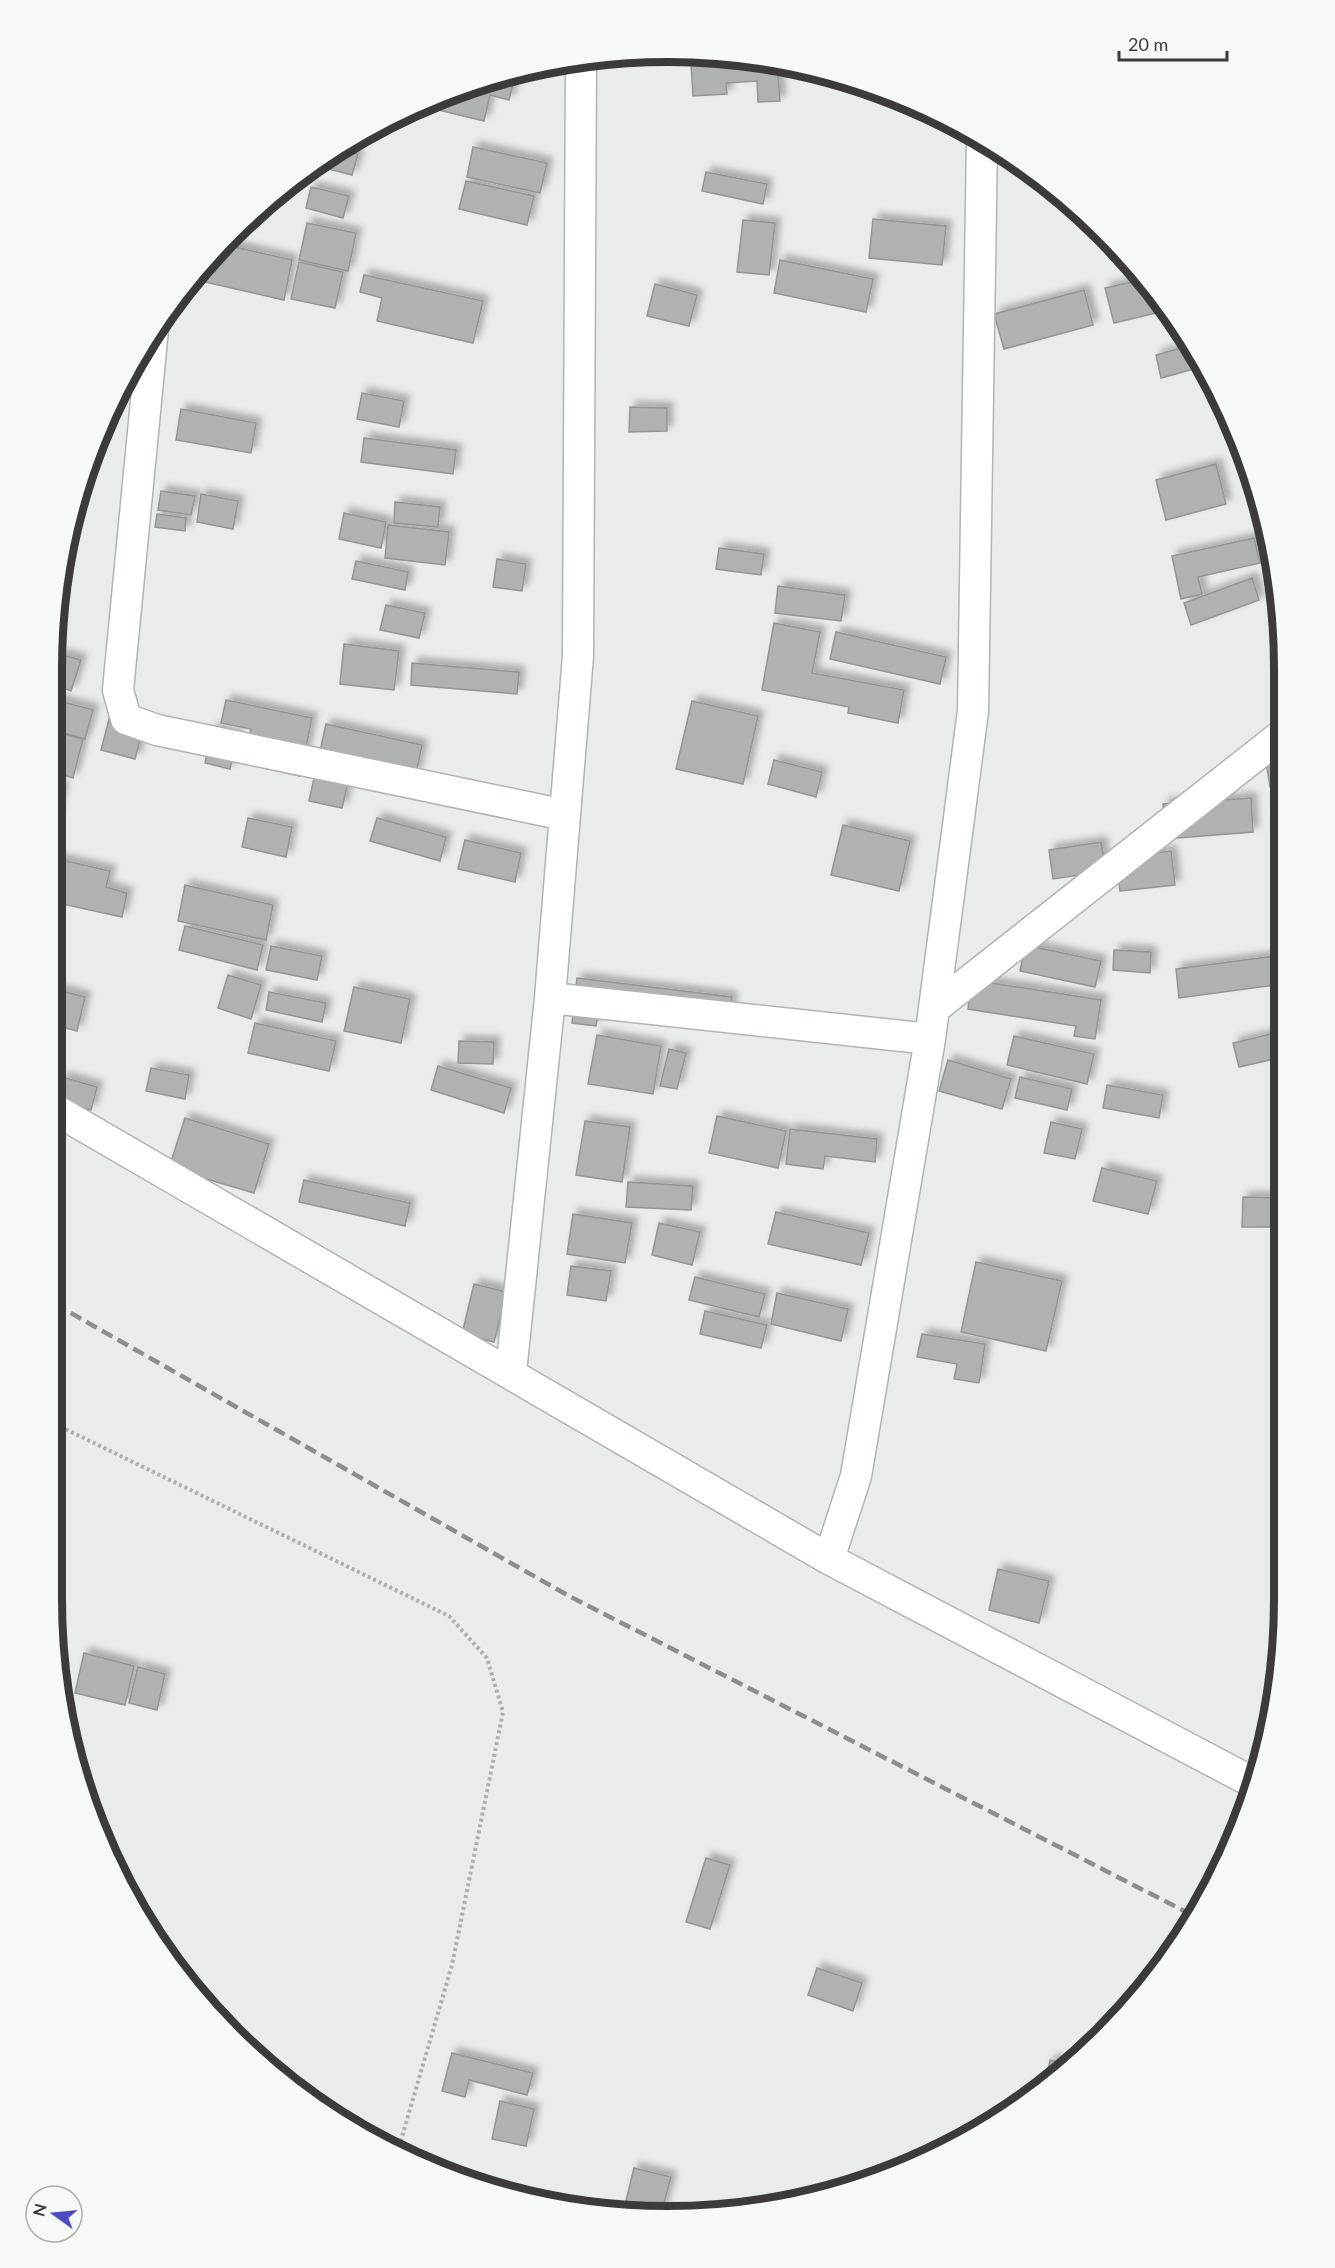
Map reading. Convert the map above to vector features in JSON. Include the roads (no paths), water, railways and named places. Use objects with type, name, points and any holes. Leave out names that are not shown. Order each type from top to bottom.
[{"type":"street","points":[[511,1372],[550,998],[578,656],[581,68]]},
{"type":"street","points":[[829,1558],[856,1476],[936,1007],[973,711],[982,150]]},
{"type":"street","points":[[151,352],[118,690],[126,719],[157,730],[565,815]]},
{"type":"street","points":[[936,1007],[1274,741]]},
{"type":"street","points":[[550,998],[930,1039]]},
{"type":"street","points":[[62,1114],[829,1558],[1246,1779]]},
{"type":"railway","points":[[62,1308],[569,1596],[1187,1912]]}]
